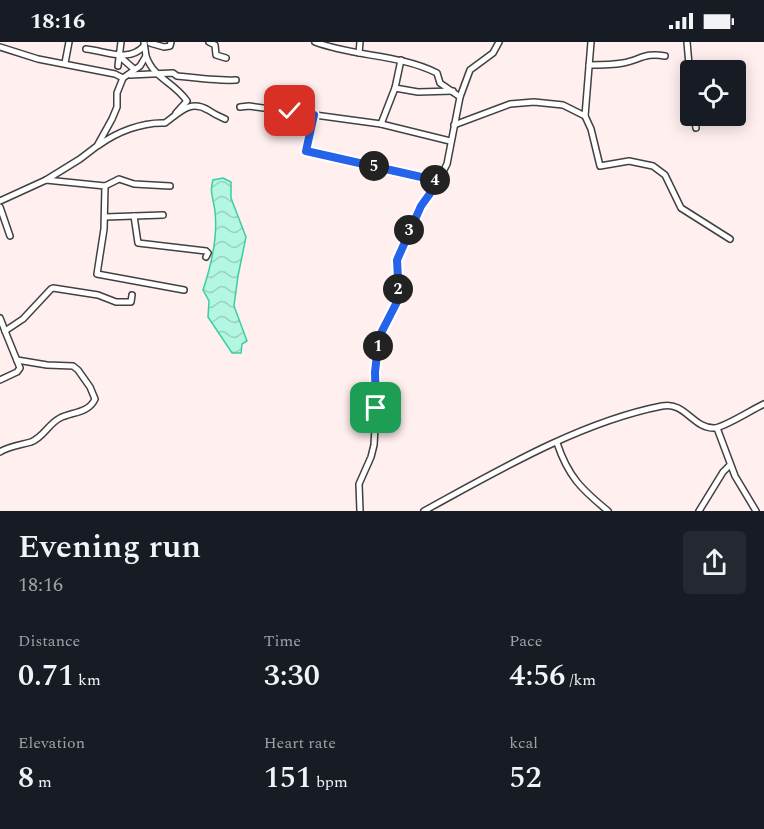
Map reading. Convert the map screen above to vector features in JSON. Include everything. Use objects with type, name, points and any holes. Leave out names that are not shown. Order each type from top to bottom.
[{"type":"street","points":[[65,63],[69,42]]},
{"type":"street","points":[[118,66],[121,42]]},
{"type":"street","points":[[145,44],[164,47],[170,46],[171,42]]},
{"type":"street","points":[[209,42],[215,45],[216,55],[226,58]]},
{"type":"street","points":[[315,42],[422,65],[437,73],[440,83],[460,97]]},
{"type":"street","points":[[359,52],[360,42]]},
{"type":"street","points":[[360,511],[359,484],[374,445],[375,372],[379,337],[399,298],[397,260],[421,206],[439,181],[447,164],[460,97],[470,70],[494,53],[499,42]]},
{"type":"street","points":[[591,42],[585,116],[591,129],[600,166],[629,161],[659,169],[681,208],[729,239]]},
{"type":"street","points":[[687,42],[689,60]]},
{"type":"street","points":[[86,49],[118,55],[138,52],[145,44]]},
{"type":"street","points":[[145,44],[149,64],[157,74],[176,86],[187,101],[179,107],[172,118]]},
{"type":"street","points":[[0,47],[38,59],[116,74],[123,78]]},
{"type":"street","points":[[118,55],[132,72],[173,73],[177,76],[224,81],[236,80]]},
{"type":"street","points":[[589,65],[621,64],[644,55],[665,56]]},
{"type":"street","points":[[98,146],[117,107],[117,93],[123,78],[140,66],[146,56]]},
{"type":"street","points":[[381,124],[395,88],[401,60]]},
{"type":"street","points":[[395,88],[418,92],[454,92]]},
{"type":"street","points":[[454,125],[510,104],[527,102],[563,105],[585,116]]},
{"type":"street","points":[[0,201],[26,187],[46,180],[124,131],[143,124],[165,123],[186,106],[193,105],[225,119]]},
{"type":"street","points":[[240,107],[249,106],[381,124],[450,141]]},
{"type":"street","points":[[314,115],[306,151],[439,181]]},
{"type":"street","points":[[46,180],[105,186],[119,179],[134,184],[170,186]]},
{"type":"street","points":[[105,186],[105,217],[97,273],[184,290]]},
{"type":"street","points":[[0,207],[10,236]]},
{"type":"street","points":[[105,217],[163,215]]},
{"type":"street","points":[[134,216],[138,243],[206,251],[208,253],[206,257]]},
{"type":"street","points":[[5,331],[23,318],[53,288],[98,295],[116,302],[130,302],[132,295]]},
{"type":"street","points":[[0,318],[20,370],[0,380]]},
{"type":"street","points":[[0,452],[38,438],[55,420],[86,410],[95,399],[90,387],[74,366],[47,365],[17,360]]},
{"type":"street","points":[[424,511],[476,481],[596,426],[666,405],[682,410],[701,425],[717,428],[764,404]]},
{"type":"street","points":[[717,428],[730,465],[756,511]]},
{"type":"street","points":[[557,442],[571,475],[608,511]]},
{"type":"street","points":[[699,511],[723,472],[730,465]]},
{"type":"water","points":[[223,178],[231,182],[231,198],[246,237],[234,306],[247,341],[242,344],[241,353],[232,353],[208,317],[209,301],[203,290],[216,232],[212,184],[213,180]]},
{"type":"route","points":[[290,111],[314,115],[306,151],[439,181],[421,206],[397,260],[399,298],[379,337],[375,372],[376,408]]}]
